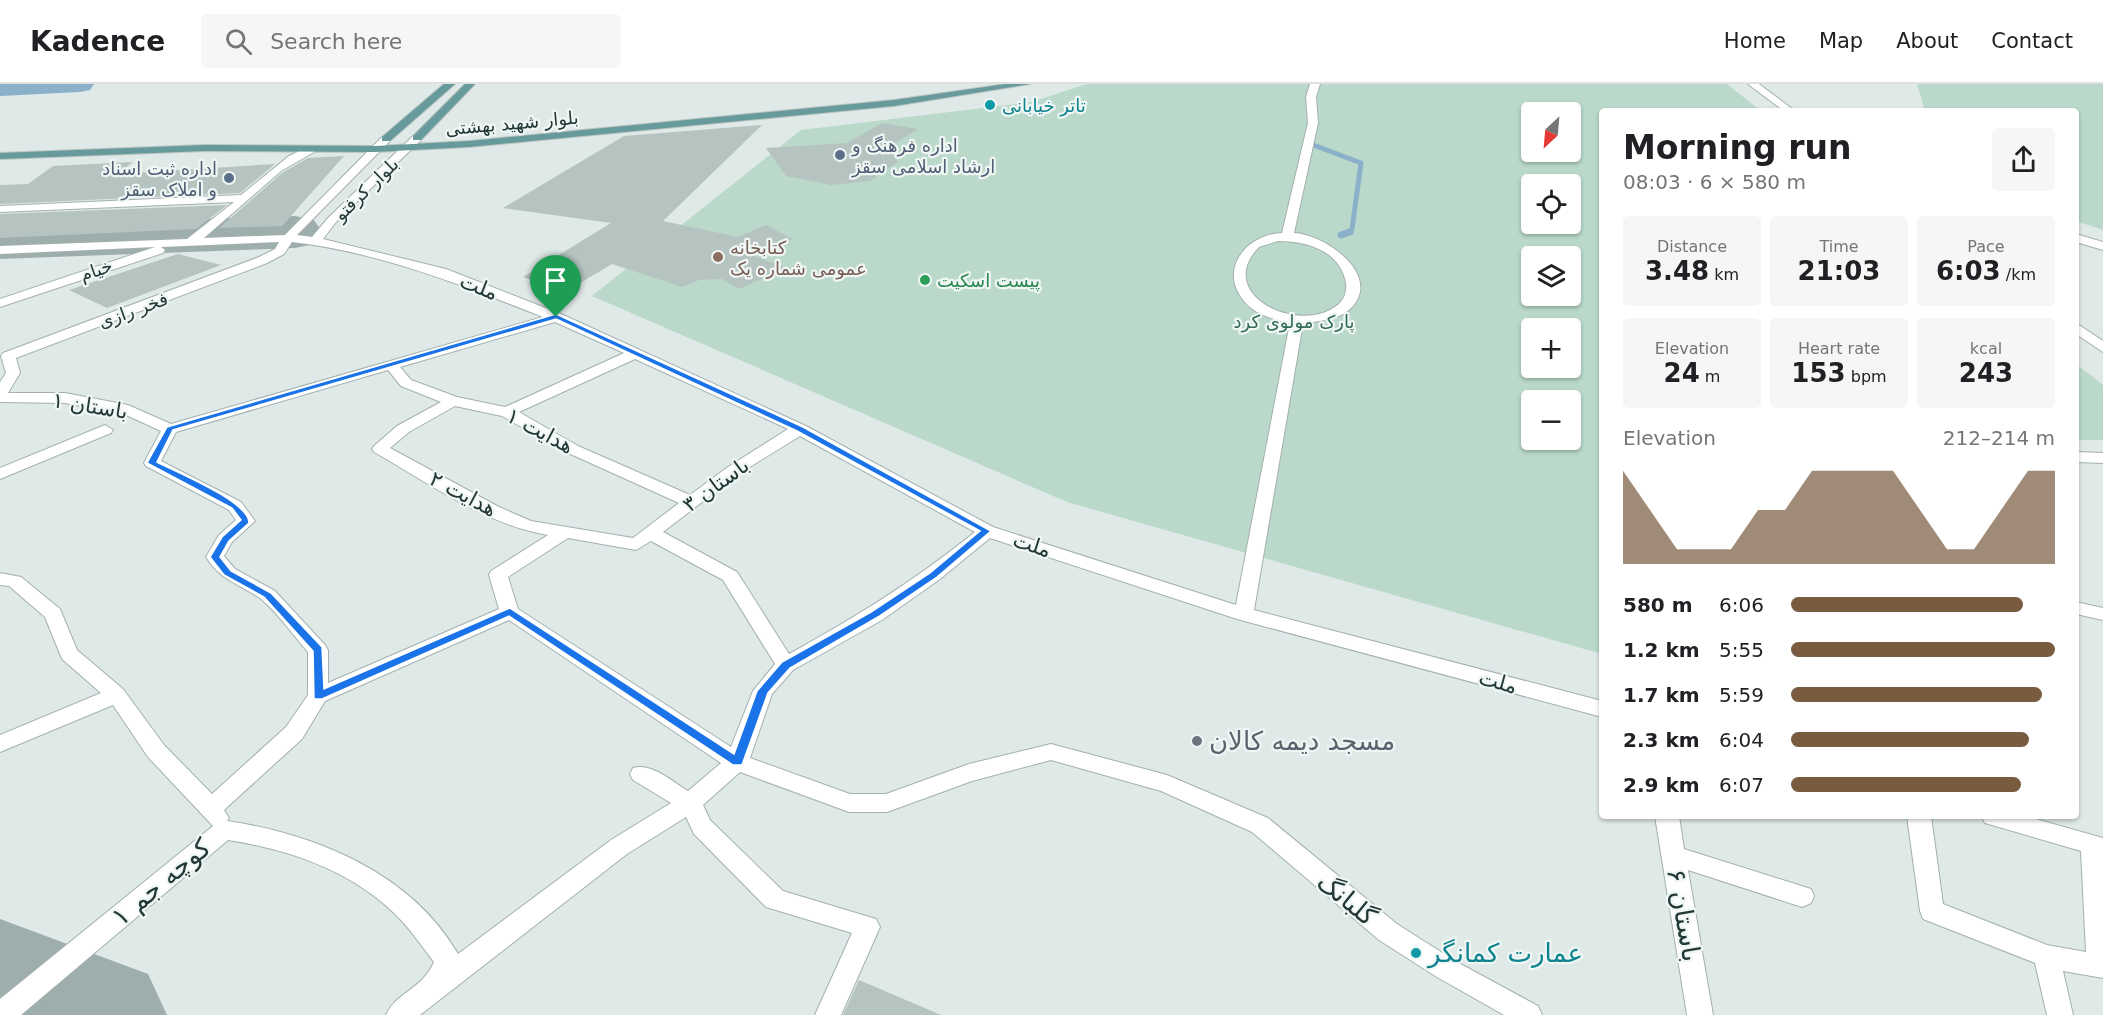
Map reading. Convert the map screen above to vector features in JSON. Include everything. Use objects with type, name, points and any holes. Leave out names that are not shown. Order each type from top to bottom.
[{"type":"main road","points":[[386,139],[450,84]]},
{"type":"main road","points":[[417,138],[471,84]]},
{"type":"main road","name":"بلوار شهید بهشتی","points":[[0,150],[239,140],[476,136],[744,110],[977,84]]},
{"type":"main road","name":"بلوار شهید بهشتی","points":[[0,156],[205,147],[310,150],[409,147],[733,121],[894,103],[1025,84]]},
{"type":"street","points":[[1287,237],[1313,123],[1311,96],[1315,84]]},
{"type":"street","points":[[1753,84],[1786,108]]},
{"type":"street","name":"بلوار کرفتو","points":[[315,241],[332,220],[417,138]]},
{"type":"street","name":"فخر رازی","points":[[0,395],[13,373],[4,354],[263,260],[280,251],[288,238],[386,139]]},
{"type":"street","points":[[192,240],[217,225],[286,159],[310,150]]},
{"type":"street","points":[[0,209],[243,198]]},
{"type":"street","points":[[1287,237],[1302,238],[1329,248],[1349,267],[1354,283],[1352,297],[1339,312],[1317,320],[1297,320],[1263,311],[1246,297],[1241,275],[1244,258],[1256,243],[1287,237]]},
{"type":"street","name":"ملت","points":[[0,250],[192,240],[288,238],[315,241],[441,272],[556,317],[800,429],[987,531],[1244,614],[1599,708]]},
{"type":"street","points":[[2079,239],[2103,246]]},
{"type":"street","name":"خیام","points":[[0,303],[138,255],[192,240]]},
{"type":"street","points":[[211,808],[294,733],[318,696],[318,650],[268,595],[228,573],[215,557],[225,539],[246,521],[235,506],[152,463],[170,429],[556,317]]},
{"type":"street","points":[[1244,614],[1280,426],[1297,320]]},
{"type":"street","points":[[2079,329],[2103,348]]},
{"type":"street","points":[[507,412],[636,353]]},
{"type":"street","name":"هدایت ۱","points":[[391,365],[406,383],[453,401],[507,412],[572,449],[691,502]]},
{"type":"street","name":"باستان ۱","points":[[0,395],[65,398],[118,408],[170,429]]},
{"type":"street","name":"هدایت ۲","points":[[453,401],[403,429],[380,449],[493,511],[527,526],[564,533],[644,539],[730,576],[786,665]]},
{"type":"street","name":"باستان ۳","points":[[644,539],[734,470],[800,429]]},
{"type":"street","points":[[0,474],[105,430]]},
{"type":"street","points":[[2079,457],[2103,458]]},
{"type":"street","points":[[399,1015],[619,847],[690,803],[737,762],[763,691],[786,665],[875,615],[933,575],[987,531]]},
{"type":"street","points":[[318,696],[510,612],[498,575],[564,533]]},
{"type":"street","points":[[0,579],[14,581],[53,614],[69,654],[116,694],[156,751],[211,808],[224,830]]},
{"type":"street","points":[[2079,609],[2103,614]]},
{"type":"street","name":"گلبانگ","points":[[510,612],[737,762],[849,803],[887,804],[969,773],[1051,752],[1167,784],[1260,825],[1388,932],[1446,969],[1529,1015]]},
{"type":"street","points":[[0,744],[92,707],[116,694]]},
{"type":"street","points":[[641,774],[690,803],[702,827],[775,900],[867,927],[828,1015]]},
{"type":"street","name":"باستان ۶","points":[[1668,819],[1700,1015]]},
{"type":"street","points":[[1919,819],[1932,911],[2046,956],[2100,967],[2098,846],[2004,819]]},
{"type":"street","name":"۱ کوچه جم","points":[[1,1015],[224,830],[292,844],[341,864],[398,901],[448,960],[437,986]]},
{"type":"street","points":[[1674,856],[1802,896]]},
{"type":"street","points":[[2046,956],[2060,1015]]},
{"type":"green space","name":"پارک مولوی کرد","points":[[1086,84],[1727,84],[1757,108],[1599,108],[1599,653],[1067,502],[592,296],[801,130],[1032,102]]},
{"type":"green space","points":[[1917,84],[2103,84],[2103,230],[2079,222],[2079,108],[1924,108]]},
{"type":"green space","points":[[2079,366],[2103,385],[2103,440],[2079,440]]},
{"type":"building","name":"اداره فرهنگ و ارشاد اسلامی سقز","points":[[882,123],[918,129],[888,148],[898,162],[870,181],[831,185],[786,176],[766,148],[847,143]]},
{"type":"building","points":[[762,125],[663,221],[738,237],[766,225],[793,239],[754,256],[787,268],[739,289],[722,279],[699,280],[682,287],[612,264],[565,292],[523,277],[611,223],[503,208],[624,136]]},
{"type":"building","points":[[344,156],[282,226],[219,228],[282,173],[308,158]]},
{"type":"building","points":[[133,162],[117,174],[275,164],[240,193],[0,204],[0,185],[28,184],[53,166]]},
{"type":"building","points":[[227,205],[196,229],[0,238],[0,214]]},
{"type":"building","points":[[178,254],[221,265],[107,308],[69,290]]},
{"type":"building","points":[[859,980],[941,1015],[843,1015]]},
{"type":"waterway","points":[[0,88],[80,84]]},
{"type":"waterway","points":[[1308,143],[1361,163],[1352,229],[1348,232]]},
{"type":"waterway","points":[[1341,235],[1348,232]]},
{"type":"taxiway","points":[[0,242],[295,232]]},
{"type":"taxiway","points":[[0,973],[105,1015]]},
{"type":"place","name":"تاتر خیابانی","points":[[990,105]]},
{"type":"place","name":"اداره فرهنگ و ارشاد اسلامی سقز","points":[[840,155]]},
{"type":"place","name":"اداره ثبت اسناد و املاک سقز","points":[[229,178]]},
{"type":"place","name":"کتابخانه عمومی شماره یک","points":[[718,257]]},
{"type":"place","name":"پیست اسکیت","points":[[925,280]]},
{"type":"place","name":"مسجد دیمه کالان","points":[[1197,741]]},
{"type":"place","name":"عمارت کمانگر","points":[[1416,953]]},
{"type":"route","points":[[556,317],[800,429],[987,531],[933,575],[875,615],[786,665],[763,691],[737,762],[510,612],[318,696],[318,650],[268,595],[228,573],[215,557],[225,539],[246,521],[235,506],[198,489],[152,463],[170,429],[556,317]]}]
